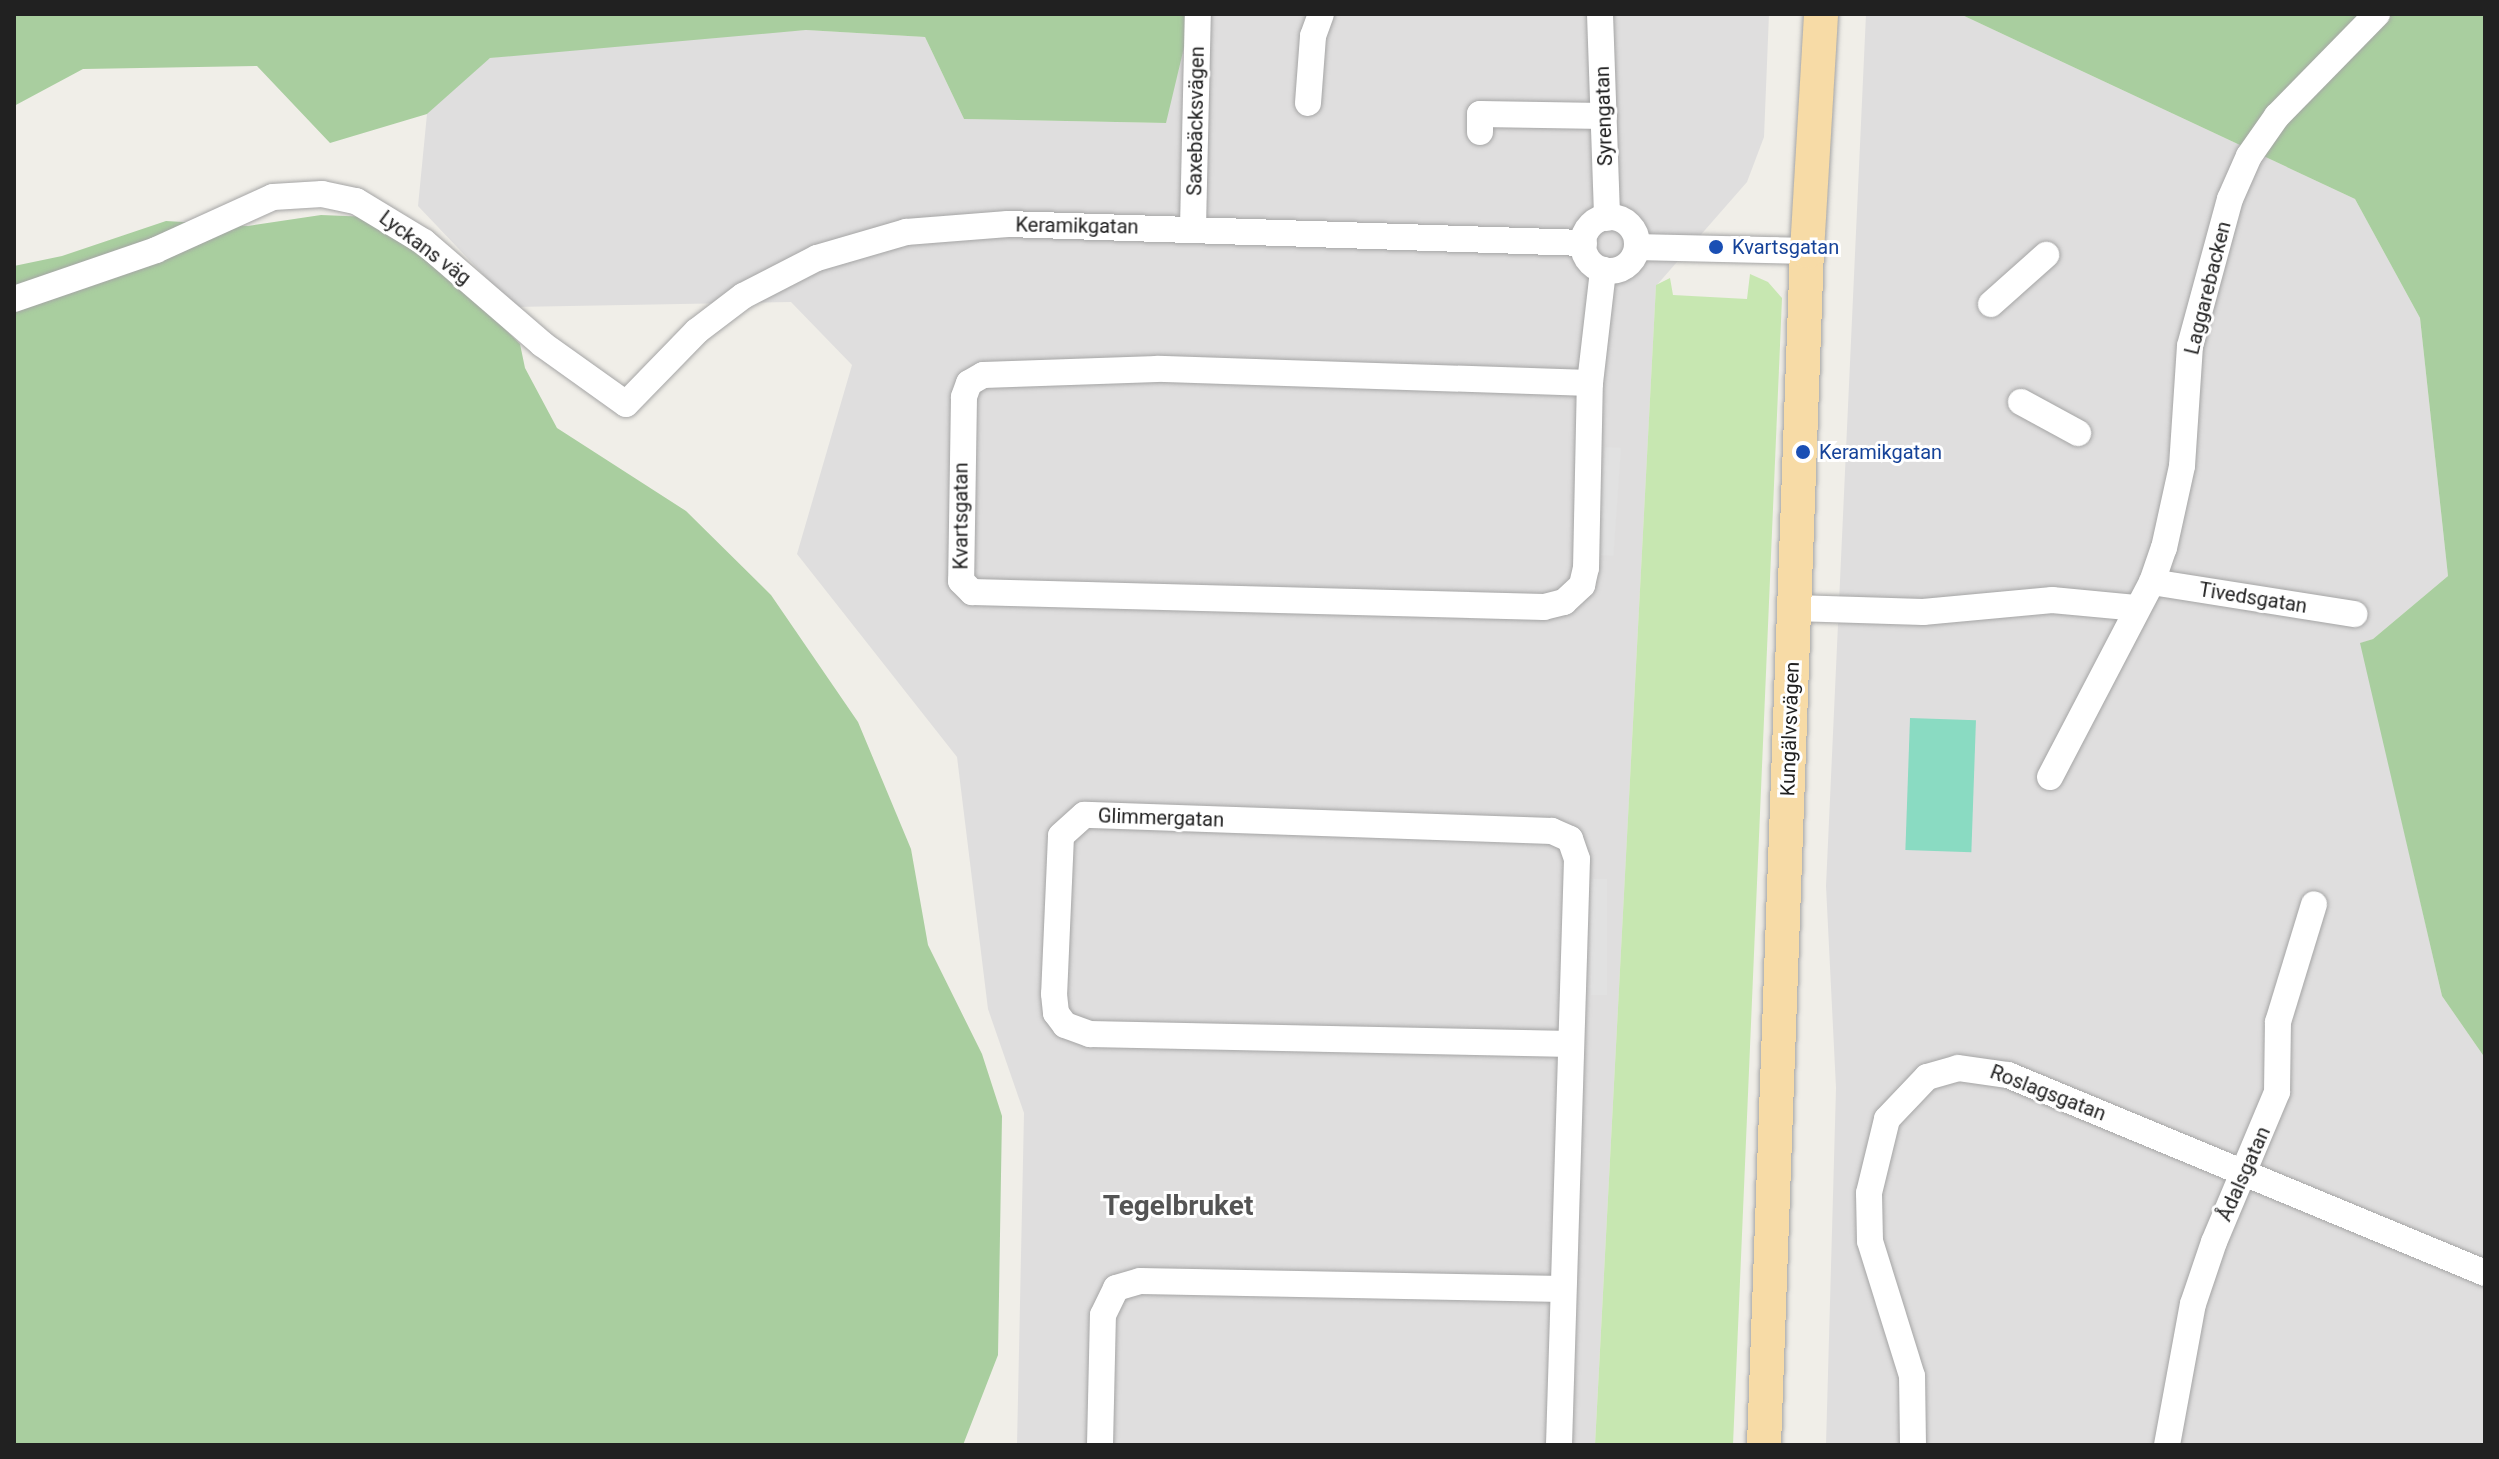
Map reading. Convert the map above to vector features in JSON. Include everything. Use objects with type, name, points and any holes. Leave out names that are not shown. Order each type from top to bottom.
[{"type":"main road","name":"Kungälvsvägen","points":[[1764,1445],[1807,251],[1821,14]]},
{"type":"street","name":"Saxebäcksvägen","points":[[1193,227],[1198,14]]},
{"type":"street","points":[[1308,103],[1313,36],[1321,14]]},
{"type":"street","name":"Syrengatan","points":[[1600,14],[1607,218]]},
{"type":"street","name":"Laggarebacken","points":[[2050,777],[2152,582],[2182,466],[2190,346],[2230,199],[2249,156],[2277,116],[2377,14]]},
{"type":"street","points":[[1480,132],[1480,114],[1604,116]]},
{"type":"street","name":"Lyckans väg","points":[[14,299],[156,250],[273,197],[322,194],[356,201],[424,242],[542,344],[626,404]]},
{"type":"street","points":[[1607,218],[1627,223],[1637,247],[1625,267],[1603,270],[1587,258],[1584,243],[1590,227],[1607,218]]},
{"type":"street","name":"Keramikgatan","points":[[626,404],[697,331],[743,296],[857,242],[951,225],[1193,227],[1584,243]]},
{"type":"street","points":[[1637,247],[1807,251]]},
{"type":"street","points":[[1991,304],[2046,255]]},
{"type":"street","name":"Kvartsgatan","points":[[1590,383],[1157,369],[983,375],[969,383],[964,397],[961,581],[972,592],[1544,607],[1564,602],[1582,585],[1586,568],[1590,383],[1603,270]]},
{"type":"street","points":[[2021,402],[2078,433]]},
{"type":"street","name":"Tivedsgatan","points":[[2152,582],[2354,614]]},
{"type":"street","points":[[1794,608],[1923,612],[2052,600],[2136,608]]},
{"type":"street","name":"Glimmergatan","points":[[1559,1445],[1577,859],[1570,839],[1552,831],[1084,815],[1061,836],[1054,994],[1056,1013],[1065,1025],[1090,1034],[1571,1044]]},
{"type":"street","name":"Ådalsgatan","points":[[2167,1445],[2193,1304],[2214,1242],[2277,1092],[2278,1022],[2314,904]]},
{"type":"street","name":"Roslagsgatan","points":[[1913,1445],[1912,1376],[1870,1241],[1869,1193],[1887,1119],[1908,1093],[1927,1077],[1981,1068],[2246,1172],[2485,1273]]},
{"type":"street","points":[[1100,1445],[1103,1315],[1116,1288],[1140,1281],[1563,1289]]},
{"type":"shaded area","points":[[1192,14],[1769,14],[1764,137],[1747,182],[1656,286],[1595,1445],[1017,1445],[1024,1113],[988,1009],[957,757],[797,554],[852,365],[791,302],[514,307],[418,206],[427,114],[458,81],[490,58],[577,46],[806,30],[925,37],[964,119],[1165,123]]},
{"type":"shaded area","points":[[1866,14],[1960,14],[2355,199],[2420,318],[2448,576],[2373,639],[2361,643],[2442,996],[2485,1058],[2485,1445],[1826,1445],[1836,1088],[1826,886]]},
{"type":"shaded area","points":[[1605,447],[1621,448],[1613,556],[1597,555]]},
{"type":"shaded area","points":[[1591,879],[1607,879],[1607,995],[1591,995]]},
{"type":"green space","points":[[14,14],[1192,14],[1166,123],[964,119],[925,37],[806,30],[490,58],[427,114],[330,143],[257,66],[83,69],[14,106]]},
{"type":"green space","points":[[1960,14],[2485,14],[2485,1058],[2442,996],[2360,643],[2373,639],[2448,576],[2420,318],[2355,199]]},
{"type":"green space","points":[[321,215],[371,217],[437,261],[520,344],[525,368],[557,428],[686,511],[771,595],[858,722],[911,849],[928,945],[982,1054],[1002,1116],[998,1355],[963,1445],[14,1445],[14,266],[62,256],[166,221],[248,226]]},
{"type":"green space","points":[[1750,274],[1768,282],[1782,298],[1733,1445],[1595,1445],[1656,285],[1670,278],[1673,295],[1747,299]]},
{"type":"green space","points":[[1910,718],[1976,720],[1971,852],[1905,850]]},
{"type":"place","name":"Kvartsgatan","points":[[1716,247]]},
{"type":"place","name":"Keramikgatan","points":[[1803,452]]},
{"type":"district","name":"Tegelbruket","points":[[1178,1206]]}]
